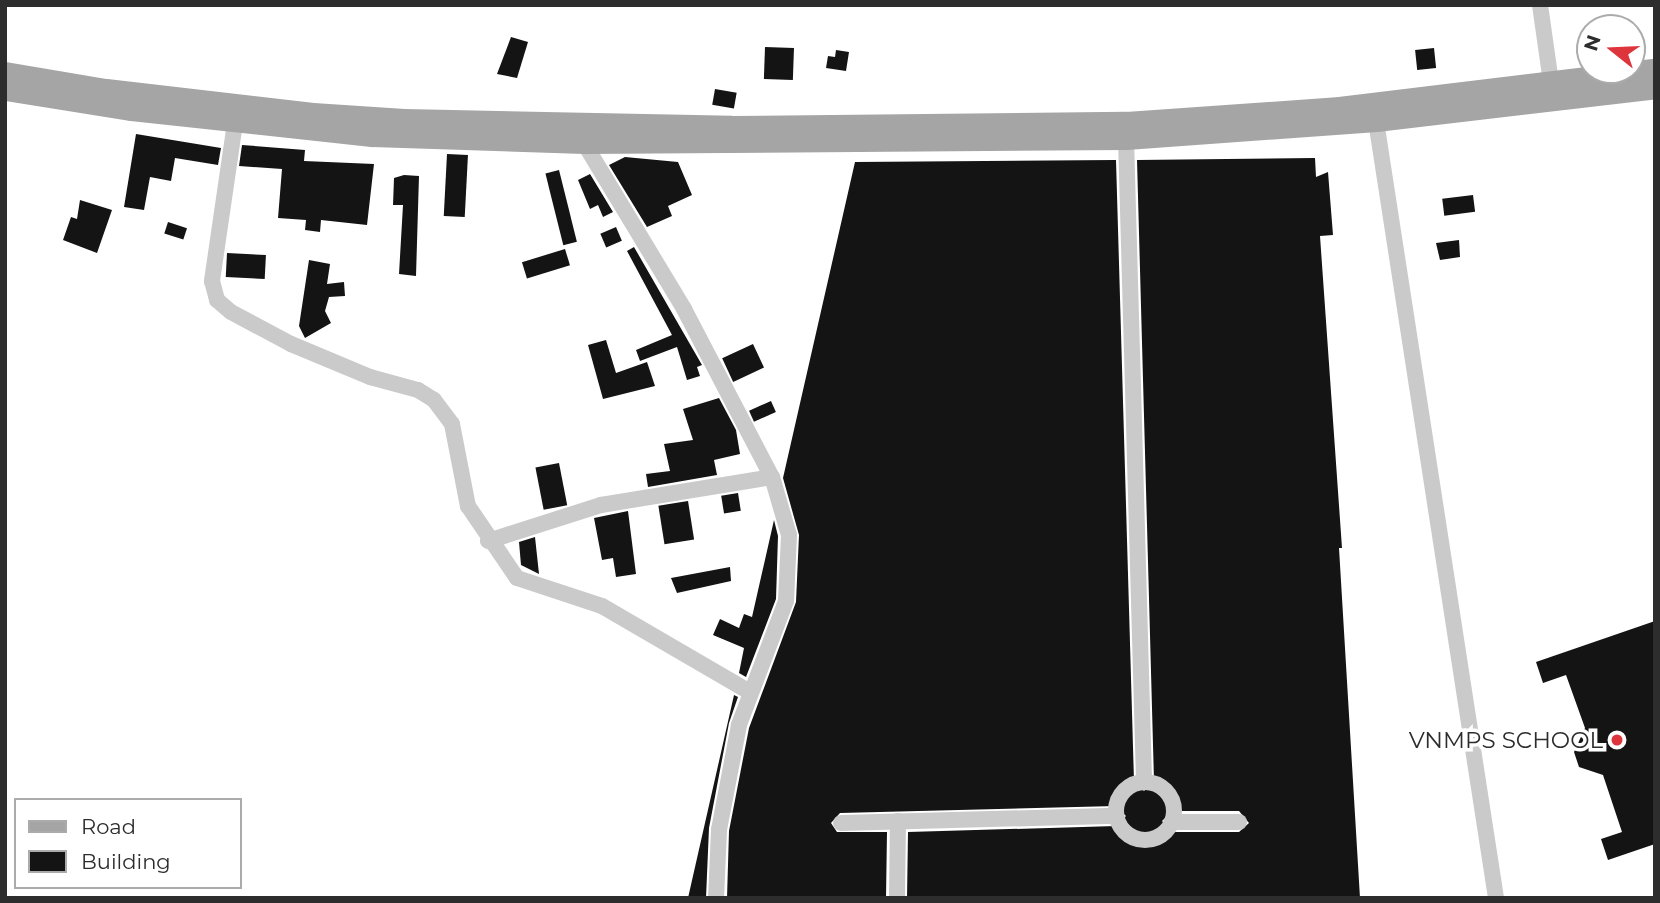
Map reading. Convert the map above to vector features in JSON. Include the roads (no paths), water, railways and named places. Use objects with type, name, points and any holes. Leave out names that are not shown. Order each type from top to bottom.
[{"type":"main road","points":[[5,72],[106,89],[313,113],[576,136],[731,126],[1126,122],[1339,107],[1655,69]]},
{"type":"main road","points":[[5,90],[235,123],[372,136],[1126,139],[1376,121],[1655,88]]},
{"type":"street","points":[[1540,5],[1551,82]]},
{"type":"street","points":[[1376,121],[1496,898]]},
{"type":"street","points":[[235,123],[212,281],[217,300],[230,312],[291,344],[370,377],[418,390],[434,400],[452,424],[468,506],[488,541],[517,578],[602,606],[750,692]]},
{"type":"street","points":[[576,136],[684,309],[772,477],[789,535],[787,589],[750,692],[719,830],[716,898]]},
{"type":"street","points":[[1126,139],[1144,781]]},
{"type":"street","points":[[488,541],[601,505],[772,477]]},
{"type":"street","points":[[1144,781],[1170,795],[1172,822],[1160,836],[1142,840],[1125,833],[1116,816],[1126,788],[1144,781]]},
{"type":"street","points":[[841,823],[1116,816]]},
{"type":"street","points":[[897,898],[898,821]]},
{"type":"street","points":[[1172,822],[1239,822]]},
{"type":"place","name":"VNMPS SCHOOL","points":[[1617,740]]}]
